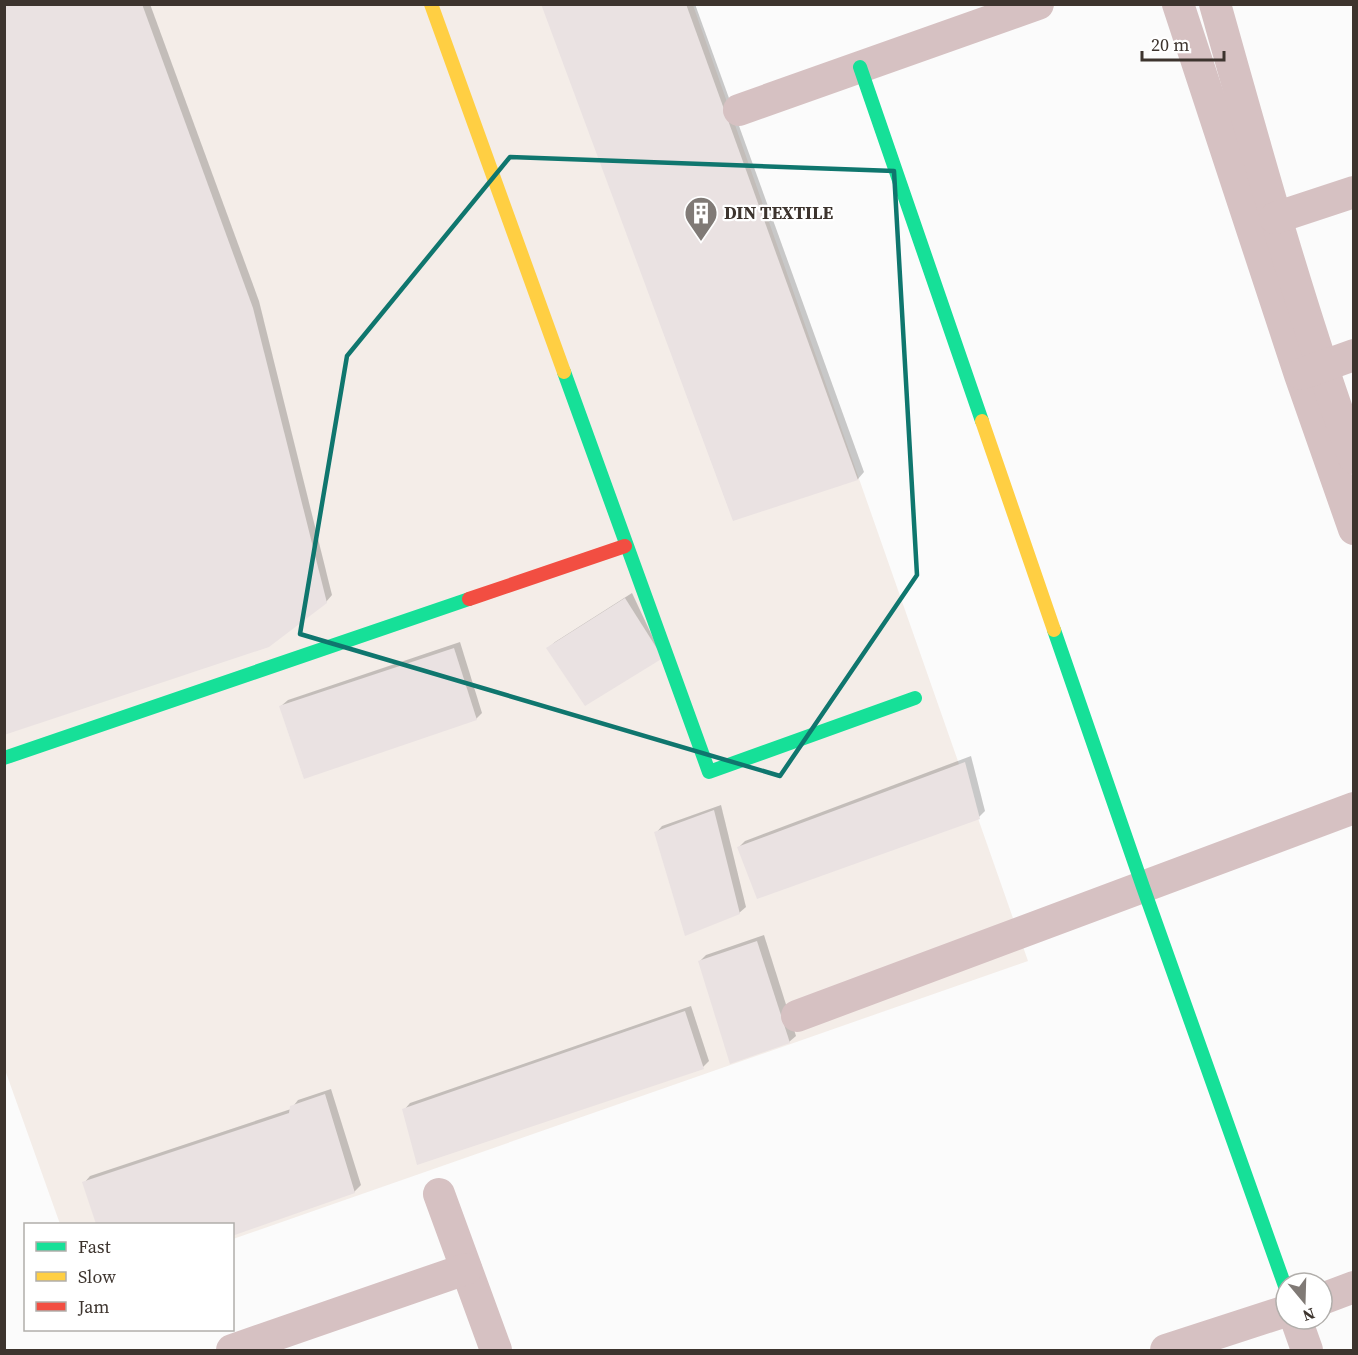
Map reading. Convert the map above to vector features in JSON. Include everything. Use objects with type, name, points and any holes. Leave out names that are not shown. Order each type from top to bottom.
[{"type":"street","points":[[430,4],[709,772],[915,698]]},
{"type":"street","points":[[739,110],[1038,4]]},
{"type":"street","points":[[1178,4],[1353,458]]},
{"type":"street","points":[[1215,4],[1322,380],[1353,529]]},
{"type":"street","points":[[860,68],[1143,886],[1280,1271]]},
{"type":"street","points":[[1275,218],[1353,192]]},
{"type":"street","points":[[1322,380],[1353,355]]},
{"type":"street","points":[[4,758],[625,546]]},
{"type":"street","points":[[797,1016],[1353,807]]},
{"type":"street","points":[[439,1194],[496,1350]]},
{"type":"street","points":[[232,1350],[466,1269]]},
{"type":"street","points":[[1334,1294],[1353,1287]]},
{"type":"street","points":[[1166,1350],[1274,1315]]},
{"type":"street","points":[[1300,1331],[1307,1350]]},
{"type":"highlighted area","points":[[510,157],[894,171],[917,575],[780,776],[300,634],[347,356]]},
{"type":"shaded area","points":[[4,5],[693,5],[1028,961],[234,1239],[234,1223],[60,1223],[4,1067]]},
{"type":"building","points":[[4,4],[142,4],[253,308],[327,603],[269,647],[4,735]]},
{"type":"building","name":"DIN TEXTILE","points":[[541,4],[686,4],[858,480],[733,521]]},
{"type":"building","points":[[625,598],[663,658],[585,706],[546,648]]},
{"type":"building","points":[[454,648],[477,720],[304,779],[279,706]]},
{"type":"building","points":[[965,762],[980,819],[757,899],[737,847]]},
{"type":"building","points":[[714,810],[740,914],[685,936],[654,832]]},
{"type":"building","points":[[757,941],[790,1043],[730,1064],[698,961]]},
{"type":"building","points":[[685,1011],[704,1069],[417,1165],[402,1109]]},
{"type":"building","points":[[325,1094],[355,1193],[234,1235],[234,1223],[96,1223],[82,1182],[289,1113],[290,1106]]},
{"type":"traffic: fast","points":[[860,67],[982,421]]},
{"type":"traffic: fast","points":[[564,372],[709,772],[915,698]]},
{"type":"traffic: fast","points":[[4,758],[469,599]]},
{"type":"traffic: fast","points":[[1054,630],[1280,1271]]},
{"type":"traffic: slow","points":[[431,4],[564,372]]},
{"type":"traffic: slow","points":[[982,421],[1054,630]]},
{"type":"traffic: jam","points":[[469,599],[625,546]]},
{"type":"place","name":"DIN TEXTILE","points":[[701,242]]}]
